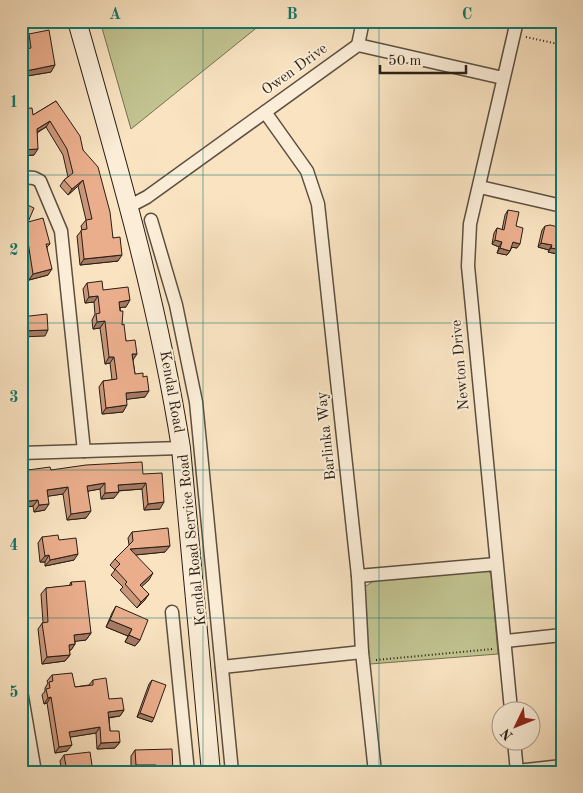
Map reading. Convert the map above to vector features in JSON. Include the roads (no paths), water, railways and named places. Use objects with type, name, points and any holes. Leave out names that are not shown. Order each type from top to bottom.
[{"type":"main road","name":"Kendal Road","points":[[76,21],[130,206],[165,354],[181,448],[211,772]]},
{"type":"street","points":[[363,21],[358,45],[503,78]]},
{"type":"street","name":"Newton Drive","points":[[510,700],[468,266],[470,224],[516,28]]},
{"type":"street","name":"Owen Drive","points":[[130,206],[147,197],[358,45]]},
{"type":"street","name":"Barlinka Way","points":[[265,112],[307,171],[318,204],[358,576],[363,656],[375,772]]},
{"type":"street","points":[[21,177],[34,178],[42,184],[61,231],[84,451]]},
{"type":"street","points":[[480,187],[562,206]]},
{"type":"street","name":"Kendal Road Service Road","points":[[151,220],[176,305],[196,402],[232,772]]},
{"type":"street","points":[[21,453],[181,448]]},
{"type":"street","points":[[358,576],[496,564]]},
{"type":"street","points":[[172,612],[188,772]]},
{"type":"street","points":[[505,644],[562,635]]},
{"type":"street","points":[[222,668],[363,656]]},
{"type":"street","points":[[21,690],[25,743],[35,772]]},
{"type":"street","points":[[515,750],[517,772],[562,766]]}]
